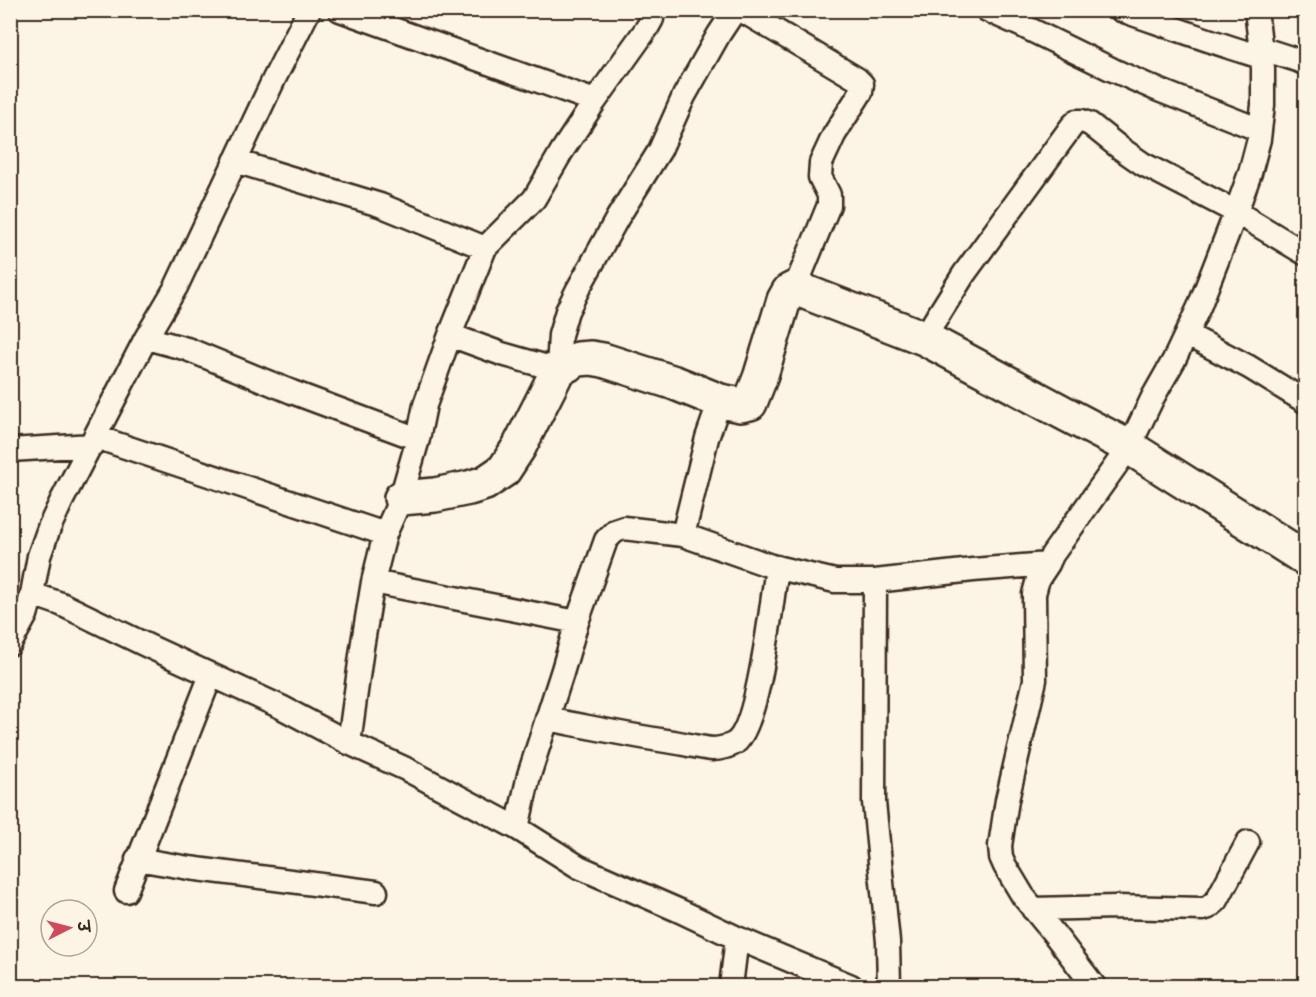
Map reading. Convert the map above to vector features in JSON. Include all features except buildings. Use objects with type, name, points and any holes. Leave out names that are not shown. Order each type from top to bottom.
[{"type":"street","points":[[10,644],[26,615],[39,556],[62,500],[146,338],[176,287],[309,10]]},
{"type":"street","points":[[340,10],[595,101]]},
{"type":"street","points":[[349,743],[373,582],[385,534],[401,498],[425,405],[485,248],[534,200],[562,151],[647,28],[652,19],[650,10]]},
{"type":"street","points":[[401,498],[469,489],[485,483],[504,470],[519,447],[558,370],[560,335],[567,311],[578,289],[618,217],[660,150],[684,96],[733,13],[739,10],[857,78],[862,84],[861,92],[834,135],[821,163],[820,177],[829,195],[829,205],[795,288],[789,291],[784,300],[750,403],[741,405],[720,401],[675,383],[591,358],[578,359],[558,370],[502,354],[450,335]]},
{"type":"street","points":[[1121,10],[1305,64]]},
{"type":"street","points":[[1094,987],[1033,909],[1009,875],[1001,857],[1000,846],[1007,800],[1035,680],[1034,594],[1038,579],[1052,555],[1129,447],[1199,306],[1236,212],[1250,173],[1263,105],[1263,68],[1256,10]]},
{"type":"street","points":[[994,12],[1113,70],[1260,130]]},
{"type":"street","points":[[924,338],[964,274],[1077,121],[1082,120],[1090,124],[1143,164],[1236,212],[1305,254]]},
{"type":"street","points":[[235,161],[380,205],[485,248]]},
{"type":"street","points":[[795,288],[924,338],[1129,447],[1305,559]]},
{"type":"street","points":[[1186,334],[1249,367],[1305,402]]},
{"type":"street","points":[[146,338],[187,349],[292,392],[418,439]]},
{"type":"street","points":[[683,535],[707,438],[720,401]]},
{"type":"street","points":[[10,450],[94,441],[385,534]]},
{"type":"street","points":[[517,828],[529,775],[577,622],[606,540],[615,531],[624,528],[683,535],[741,557],[835,581],[874,581],[934,573],[1048,564]]},
{"type":"street","points":[[548,719],[714,749],[734,744],[747,728],[751,715],[766,646],[777,567]]},
{"type":"street","points":[[874,581],[874,802],[888,942],[889,987]]},
{"type":"street","points":[[373,582],[577,622]]},
{"type":"street","points":[[32,594],[61,604],[281,707],[349,743],[406,769],[517,828],[579,867],[851,987]]},
{"type":"street","points":[[126,891],[211,675]]},
{"type":"street","points":[[1033,909],[1117,907],[1203,909],[1217,900],[1248,842]]},
{"type":"street","points":[[137,859],[189,868],[376,892]]},
{"type":"street","points":[[731,987],[737,938]]}]
